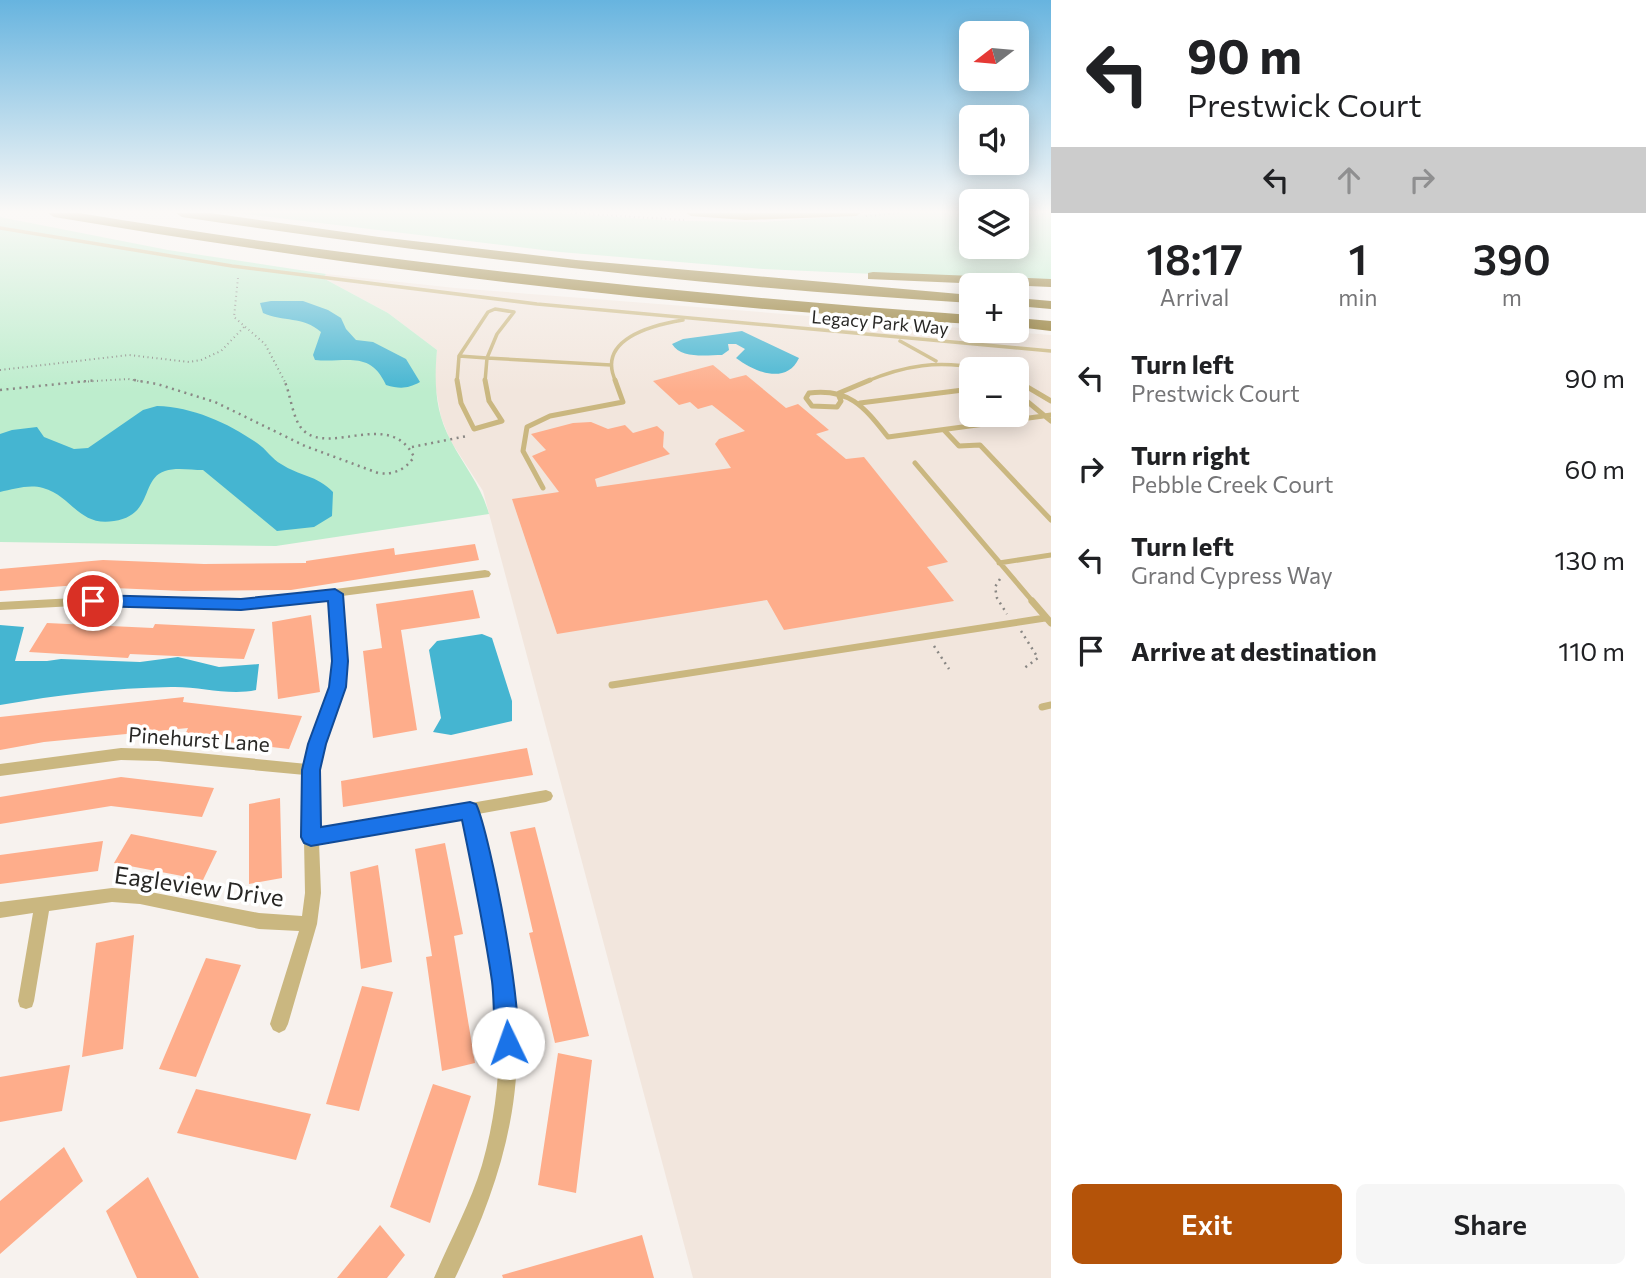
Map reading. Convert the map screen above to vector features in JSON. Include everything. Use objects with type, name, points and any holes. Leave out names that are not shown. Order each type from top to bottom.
[{"type":"highway","points":[[473,273],[732,300],[959,319]]},
{"type":"highway","points":[[654,273],[959,298]]},
{"type":"highway","points":[[736,273],[959,288]]},
{"type":"highway","points":[[761,275],[1051,283]]},
{"type":"highway","points":[[1029,293],[1051,294]]},
{"type":"highway","points":[[1029,303],[1051,304]]},
{"type":"highway","points":[[1029,324],[1051,326]]},
{"type":"street","points":[[0,606],[93,601],[241,605],[485,574]]},
{"type":"street","points":[[279,1024],[309,924],[313,893],[311,770],[317,744],[338,687],[340,661],[335,594]]},
{"type":"street","name":"Pinehurst Lane","points":[[0,770],[121,754],[158,755],[311,770]]},
{"type":"street","points":[[311,837],[546,796]]},
{"type":"street","points":[[444,1278],[476,1211],[489,1172],[505,1096],[508,1060],[509,1026],[503,982],[470,810]]},
{"type":"street","name":"Eagleview Drive","points":[[0,910],[112,895],[140,897],[259,921],[309,924]]},
{"type":"street","points":[[26,1001],[42,904]]},
{"type":"lane","name":"Legacy Park Way","points":[[285,273],[537,304],[1051,351]]},
{"type":"lane","points":[[495,309],[514,312],[497,334],[484,368],[484,382],[493,411],[502,421],[474,429],[459,401],[456,384],[459,356],[488,312],[495,309]]},
{"type":"lane","points":[[543,488],[526,461],[522,447],[527,427],[536,421],[567,412],[623,402],[624,396],[614,379],[611,365],[616,350],[635,334],[659,324],[692,319]]},
{"type":"lane","points":[[896,338],[938,362]]},
{"type":"lane","points":[[459,356],[611,365]]},
{"type":"lane","points":[[838,394],[899,368],[938,362],[959,365]]},
{"type":"lane","points":[[1029,388],[1051,401]]},
{"type":"lane","points":[[838,394],[841,401],[837,407],[812,405],[806,398],[809,393],[820,391],[838,394],[857,400],[888,437],[1048,416]]},
{"type":"lane","points":[[860,403],[959,391]]},
{"type":"lane","points":[[1029,402],[1051,421]]},
{"type":"lane","points":[[944,429],[960,446],[980,445],[1051,520]]},
{"type":"lane","points":[[915,463],[1048,621]]},
{"type":"lane","points":[[999,563],[1051,555]]},
{"type":"lane","points":[[612,685],[1048,621]]},
{"type":"lane","points":[[1042,707],[1051,705]]},
{"type":"path","points":[[0,390],[110,378],[157,384],[215,402],[316,451],[387,474],[406,468],[414,457],[411,447],[401,437],[390,433],[328,439],[304,432],[288,388],[265,344],[233,313],[238,278]]},
{"type":"path","points":[[0,370],[130,355],[189,362],[201,360],[221,351],[245,326]]},
{"type":"path","points":[[411,447],[457,439],[471,435],[474,429]]},
{"type":"path","points":[[1006,571],[995,587],[997,598],[1009,616]]},
{"type":"path","points":[[1019,628],[1038,659],[1023,669]]},
{"type":"path","points":[[932,643],[949,669]]},
{"type":"shaded area","points":[[326,274],[455,288],[959,328],[959,343],[1029,343],[1029,333],[1051,335],[1051,1278],[693,1278],[483,491],[450,440],[441,417],[434,379],[437,350],[388,313],[323,278]]},
{"type":"green space","points":[[0,273],[326,274],[323,278],[388,313],[437,350],[436,385],[442,419],[451,441],[482,494],[489,514],[276,546],[0,542]]},
{"type":"green space","points":[[844,273],[1051,273],[1051,282],[1029,281],[1029,273],[959,273],[959,278]]},
{"type":"water","points":[[303,301],[328,310],[341,318],[356,340],[373,342],[406,359],[420,382],[399,388],[386,385],[380,374],[365,362],[315,360],[313,355],[321,332],[300,321],[263,313],[260,303]]},
{"type":"water","points":[[742,331],[799,358],[793,367],[778,374],[760,371],[736,358],[745,349],[736,344],[728,344],[729,350],[722,355],[702,355],[681,352],[672,344],[683,339]]},
{"type":"water","points":[[157,406],[184,409],[222,423],[257,443],[281,464],[321,482],[333,492],[332,516],[314,527],[277,531],[203,470],[174,469],[157,475],[135,512],[114,521],[92,520],[61,497],[43,488],[27,487],[0,492],[0,434],[37,427],[44,437],[74,449],[88,448],[143,410]]},
{"type":"water","points":[[0,625],[24,627],[15,661],[61,659],[140,662],[178,657],[219,667],[259,664],[256,690],[235,692],[182,687],[127,689],[0,705]]},
{"type":"water","points":[[482,634],[492,638],[512,701],[512,721],[451,735],[433,732],[441,718],[429,650],[437,641]]},
{"type":"building","points":[[713,365],[730,379],[746,375],[786,408],[798,404],[829,430],[816,434],[846,459],[864,457],[948,562],[927,567],[954,601],[784,630],[767,600],[557,634],[512,499],[559,492],[532,456],[546,450],[531,434],[573,423],[591,422],[608,429],[625,425],[633,433],[657,426],[664,432],[663,447],[670,454],[595,479],[597,487],[731,468],[715,444],[719,439],[745,431],[712,405],[698,409],[690,402],[679,405],[653,381]]},
{"type":"building","points":[[475,544],[479,560],[291,590],[183,591],[90,587],[91,584],[0,591],[0,569],[103,560],[204,564],[306,563],[394,548],[395,555]]},
{"type":"building","points":[[473,590],[480,618],[401,630],[417,730],[373,738],[363,651],[382,648],[376,604]]},
{"type":"building","points":[[311,615],[320,692],[278,699],[272,622]]},
{"type":"building","points":[[47,623],[153,628],[155,624],[255,629],[244,659],[130,654],[128,658],[29,652]]},
{"type":"building","points":[[184,697],[183,702],[302,716],[289,749],[184,737],[188,728],[44,742],[0,750],[0,717]]},
{"type":"building","points":[[527,748],[533,775],[343,807],[341,781]]},
{"type":"building","points":[[121,777],[214,788],[202,817],[111,806],[0,824],[0,797]]},
{"type":"building","points":[[280,798],[282,878],[249,884],[249,804]]},
{"type":"building","points":[[535,827],[589,1036],[555,1043],[529,933],[533,932],[510,832]]},
{"type":"building","points":[[131,834],[217,851],[203,880],[114,863]]},
{"type":"building","points":[[103,841],[98,871],[0,884],[0,855]]},
{"type":"building","points":[[445,843],[463,934],[454,936],[475,1063],[442,1071],[426,957],[432,956],[415,849]]},
{"type":"building","points":[[378,865],[392,962],[361,969],[350,872]]},
{"type":"building","points":[[134,935],[123,1049],[82,1057],[96,943]]},
{"type":"building","points":[[206,958],[241,965],[196,1077],[159,1069]]},
{"type":"building","points":[[362,986],[393,992],[359,1111],[326,1104]]},
{"type":"building","points":[[558,1053],[592,1060],[576,1193],[538,1185]]},
{"type":"building","points":[[70,1065],[62,1111],[0,1122],[0,1077]]},
{"type":"building","points":[[433,1084],[471,1096],[430,1223],[390,1207]]},
{"type":"building","points":[[196,1089],[311,1114],[296,1160],[177,1133]]},
{"type":"building","points":[[64,1147],[83,1181],[0,1254],[0,1201]]},
{"type":"building","points":[[148,1177],[199,1278],[137,1278],[106,1211]]},
{"type":"building","points":[[380,1225],[405,1255],[387,1278],[337,1278]]},
{"type":"building","points":[[642,1235],[654,1278],[503,1278],[502,1275]]},
{"type":"route","points":[[93,601],[241,605],[335,594],[340,661],[338,687],[317,744],[311,770],[311,837],[470,810],[496,935],[509,1026],[508,1043]]}]
